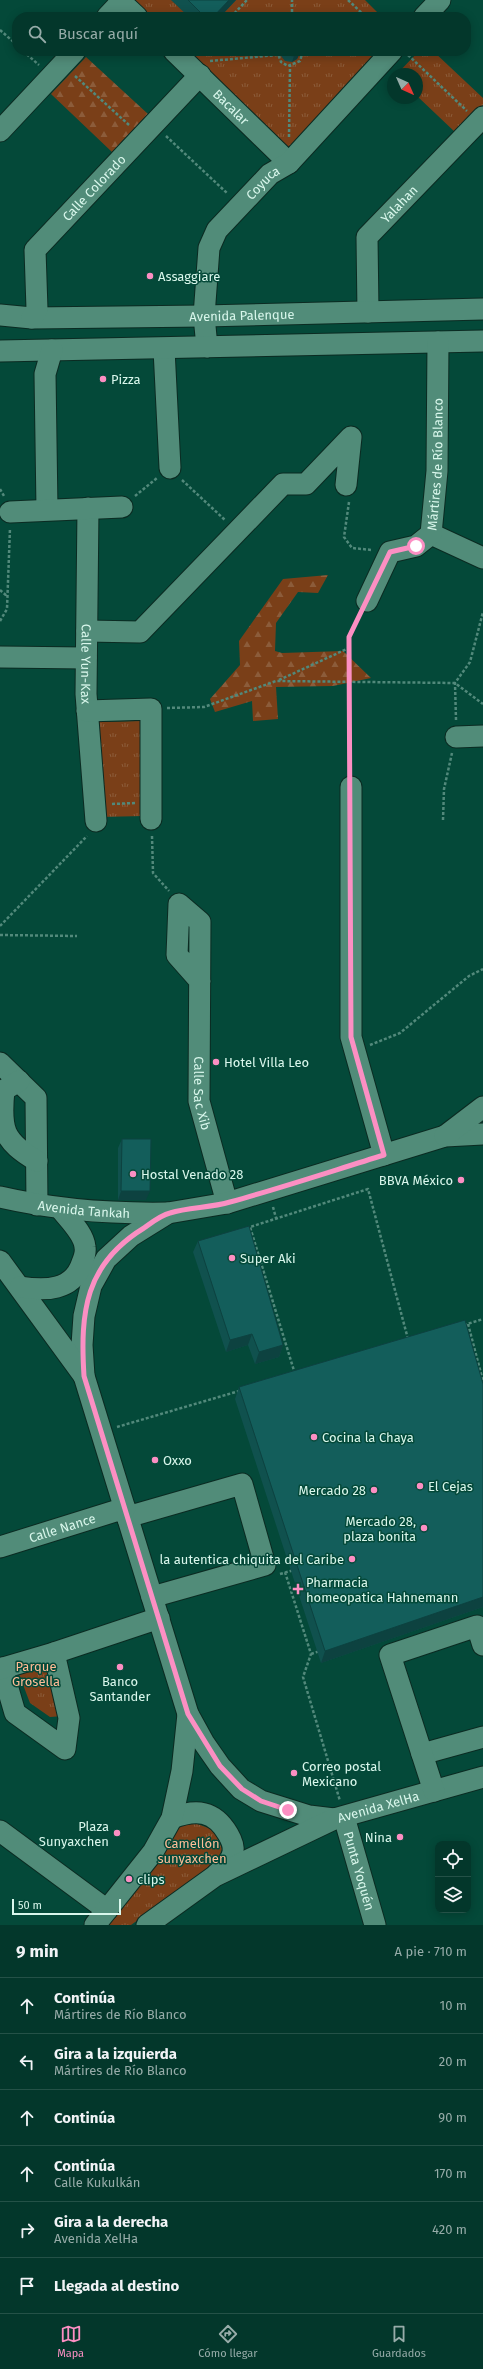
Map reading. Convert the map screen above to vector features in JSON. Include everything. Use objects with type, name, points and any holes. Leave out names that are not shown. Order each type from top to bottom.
[{"type":"street","points":[[429,12],[440,0]]},
{"type":"street","points":[[111,12],[120,1],[132,12]]},
{"type":"street","name":"Coyuca","points":[[207,347],[204,316],[209,248],[217,230],[270,174],[289,164],[387,56]]},
{"type":"street","points":[[0,132],[69,58]]},
{"type":"street","name":"Bacalar","points":[[187,63],[289,164]]},
{"type":"street","name":"Calle Colorado","points":[[32,318],[37,309],[36,250],[148,131],[187,63]]},
{"type":"street","name":"Yalahan","points":[[368,312],[367,237],[481,120]]},
{"type":"street","name":"Avenida Palenque","points":[[0,315],[32,318],[204,316],[483,309]]},
{"type":"street","points":[[0,351],[164,349],[483,341]]},
{"type":"street","name":"Mártires de Río Blanco","points":[[390,552],[416,546],[430,534],[437,471],[438,342]]},
{"type":"street","points":[[164,349],[170,468]]},
{"type":"street","points":[[47,509],[45,374],[52,350]]},
{"type":"street","points":[[87,631],[140,632],[283,484],[306,484],[351,437],[346,485]]},
{"type":"street","points":[[10,512],[47,509],[122,507]]},
{"type":"street","name":"Calle Yun-Kax","points":[[88,508],[86,658],[87,711],[96,813]]},
{"type":"street","points":[[430,534],[483,558]]},
{"type":"street","points":[[367,600],[390,552]]},
{"type":"street","points":[[0,656],[86,658]]},
{"type":"street","points":[[87,711],[151,709],[151,811]]},
{"type":"street","points":[[456,737],[483,736]]},
{"type":"street","points":[[351,787],[351,1037],[384,1155]]},
{"type":"street","name":"Calle Sac Xib","points":[[179,904],[200,922],[200,1101],[227,1203]]},
{"type":"street","points":[[0,1063],[36,1098],[37,1206]]},
{"type":"street","points":[[19,1081],[4,1090],[2,1111],[5,1132],[17,1149],[37,1161]]},
{"type":"street","points":[[445,1136],[483,1106]]},
{"type":"street","name":"Avenida XelHa","points":[[483,1134],[445,1136],[227,1203],[168,1213],[131,1236],[106,1259],[91,1286],[84,1316],[82,1345],[84,1376],[188,1714],[220,1766],[242,1789],[261,1801],[309,1816],[339,1818],[483,1777]]},
{"type":"street","name":"Avenida Tankah","points":[[0,1197],[37,1206],[128,1214],[168,1213]]},
{"type":"street","points":[[20,1287],[40,1290],[66,1284],[78,1275],[85,1247],[79,1232],[60,1208]]},
{"type":"street","points":[[0,1260],[84,1376]]},
{"type":"street","name":"Calle Nance","points":[[0,1547],[126,1512],[242,1484],[265,1565],[152,1597]]},
{"type":"street","points":[[54,1653],[69,1718],[65,1749],[15,1713],[1,1668],[54,1653],[159,1618]]},
{"type":"street","points":[[434,1791],[390,1655],[477,1626],[483,1645]]},
{"type":"street","points":[[0,1831],[101,1917],[153,1852],[172,1818],[182,1771],[188,1714]]},
{"type":"street","points":[[422,1754],[483,1737]]},
{"type":"street","points":[[172,1818],[189,1812],[199,1812],[213,1816],[224,1827],[231,1839],[234,1851],[230,1860],[215,1876]]},
{"type":"street","points":[[147,1925],[215,1876],[339,1818]]},
{"type":"street","name":"Punta Yoquén","points":[[339,1818],[375,1925]]},
{"type":"path","points":[[236,12],[247,0]]},
{"type":"path","points":[[292,0],[292,12]]},
{"type":"path","points":[[348,0],[361,12]]},
{"type":"path","points":[[0,30],[12,41]]},
{"type":"path","points":[[187,63],[266,56]]},
{"type":"path","points":[[278,56],[281,62],[290,66]]},
{"type":"path","points":[[290,66],[300,61],[302,56]]},
{"type":"path","points":[[409,56],[481,120]]},
{"type":"path","points":[[69,58],[148,131],[240,205]]},
{"type":"path","points":[[289,164],[290,66]]},
{"type":"path","points":[[122,507],[170,468],[238,532]]},
{"type":"path","points":[[346,485],[349,506],[344,537],[352,548],[390,552]]},
{"type":"path","points":[[0,621],[7,609],[10,512]]},
{"type":"path","points":[[0,590],[8,596]]},
{"type":"path","points":[[351,787],[349,637],[367,600]]},
{"type":"path","points":[[455,683],[470,662],[483,612]]},
{"type":"path","points":[[151,709],[204,706],[276,681],[349,648]]},
{"type":"path","points":[[276,681],[455,683],[483,704]]},
{"type":"path","points":[[0,926],[95,828],[96,813],[151,811],[152,873],[179,904]]},
{"type":"path","points":[[0,935],[77,936]]},
{"type":"path","points":[[355,1051],[400,1033],[469,976],[483,969]]},
{"type":"path","points":[[296,1374],[250,1227],[368,1189],[409,1341]]},
{"type":"path","points":[[460,1326],[483,1319]]},
{"type":"path","points":[[468,1324],[483,1381]]},
{"type":"path","points":[[402,1343],[416,1339]]},
{"type":"path","points":[[292,1375],[303,1372]]},
{"type":"path","points":[[101,1431],[246,1389]]},
{"type":"path","points":[[277,1574],[298,1568]]},
{"type":"path","points":[[285,1572],[311,1654],[304,1678],[339,1818]]},
{"type":"path","points":[[311,1654],[326,1650]]},
{"type":"green space","points":[[132,0],[365,0],[377,12],[145,12]]},
{"type":"green space","points":[[191,56],[377,56],[292,150]]},
{"type":"green space","points":[[414,56],[438,56],[483,98],[483,105],[456,133],[423,102],[423,68],[403,68]]},
{"type":"green space","points":[[86,57],[148,114],[112,152],[51,94]]},
{"type":"green space","points":[[328,575],[318,593],[298,592],[276,623],[275,651],[282,653],[343,651],[371,678],[333,686],[276,687],[278,719],[253,721],[252,701],[215,712],[210,699],[240,665],[239,641],[283,579]]},
{"type":"green space","points":[[143,721],[144,816],[100,817],[98,722]]},
{"type":"green space","name":"Parque Grosella","points":[[47,1651],[64,1716],[50,1717],[30,1703],[14,1661]]},
{"type":"green space","name":"Camellón sunyaxchen","points":[[192,1822],[214,1830],[222,1849],[218,1859],[206,1871],[131,1925],[106,1925],[177,1827]]},
{"type":"building","points":[[188,0],[229,0],[218,12],[200,12]]},
{"type":"building","name":"Hostal Venado 28","points":[[122,1139],[151,1139],[150,1191],[121,1191]]},
{"type":"building","points":[[249,1226],[283,1345],[259,1352],[252,1334],[230,1340],[198,1241]]},
{"type":"building","name":"Mercado 28","points":[[465,1320],[483,1384],[483,1597],[325,1651],[239,1387]]},
{"type":"place","name":"Assaggiare","points":[[150,276]]},
{"type":"place","name":"Pizza","points":[[103,379]]},
{"type":"place","name":"Hotel Villa Leo","points":[[216,1062]]},
{"type":"place","name":"Hostal Venado 28","points":[[133,1174]]},
{"type":"place","name":"BBVA México","points":[[461,1180]]},
{"type":"place","name":"Super Aki","points":[[232,1258]]},
{"type":"place","name":"Cocina la Chaya","points":[[314,1437]]},
{"type":"place","name":"Oxxo","points":[[155,1460]]},
{"type":"place","name":"El Cejas","points":[[420,1486]]},
{"type":"place","name":"Mercado 28","points":[[374,1490]]},
{"type":"place","name":"Mercado 28, plaza bonita","points":[[424,1528]]},
{"type":"place","name":"la autentica chiquita del Caribe","points":[[352,1559]]},
{"type":"place","name":"Pharmacia homeopatica Hahnemann","points":[[298,1589]]},
{"type":"place","name":"Banco Santander","points":[[120,1667]]},
{"type":"place","name":"Correo postal Mexicano","points":[[294,1773]]},
{"type":"place","name":"Plaza Sunyaxchen","points":[[117,1833]]},
{"type":"place","name":"Nina","points":[[400,1837]]},
{"type":"place","name":"clips","points":[[129,1879]]},
{"type":"route","points":[[288,1810],[261,1801],[242,1789],[220,1766],[204,1743],[188,1714],[84,1376],[82,1345],[84,1316],[91,1286],[106,1259],[131,1236],[168,1213],[227,1203],[384,1155],[351,1037],[351,787],[348,689],[349,637],[390,552],[416,546]]}]
